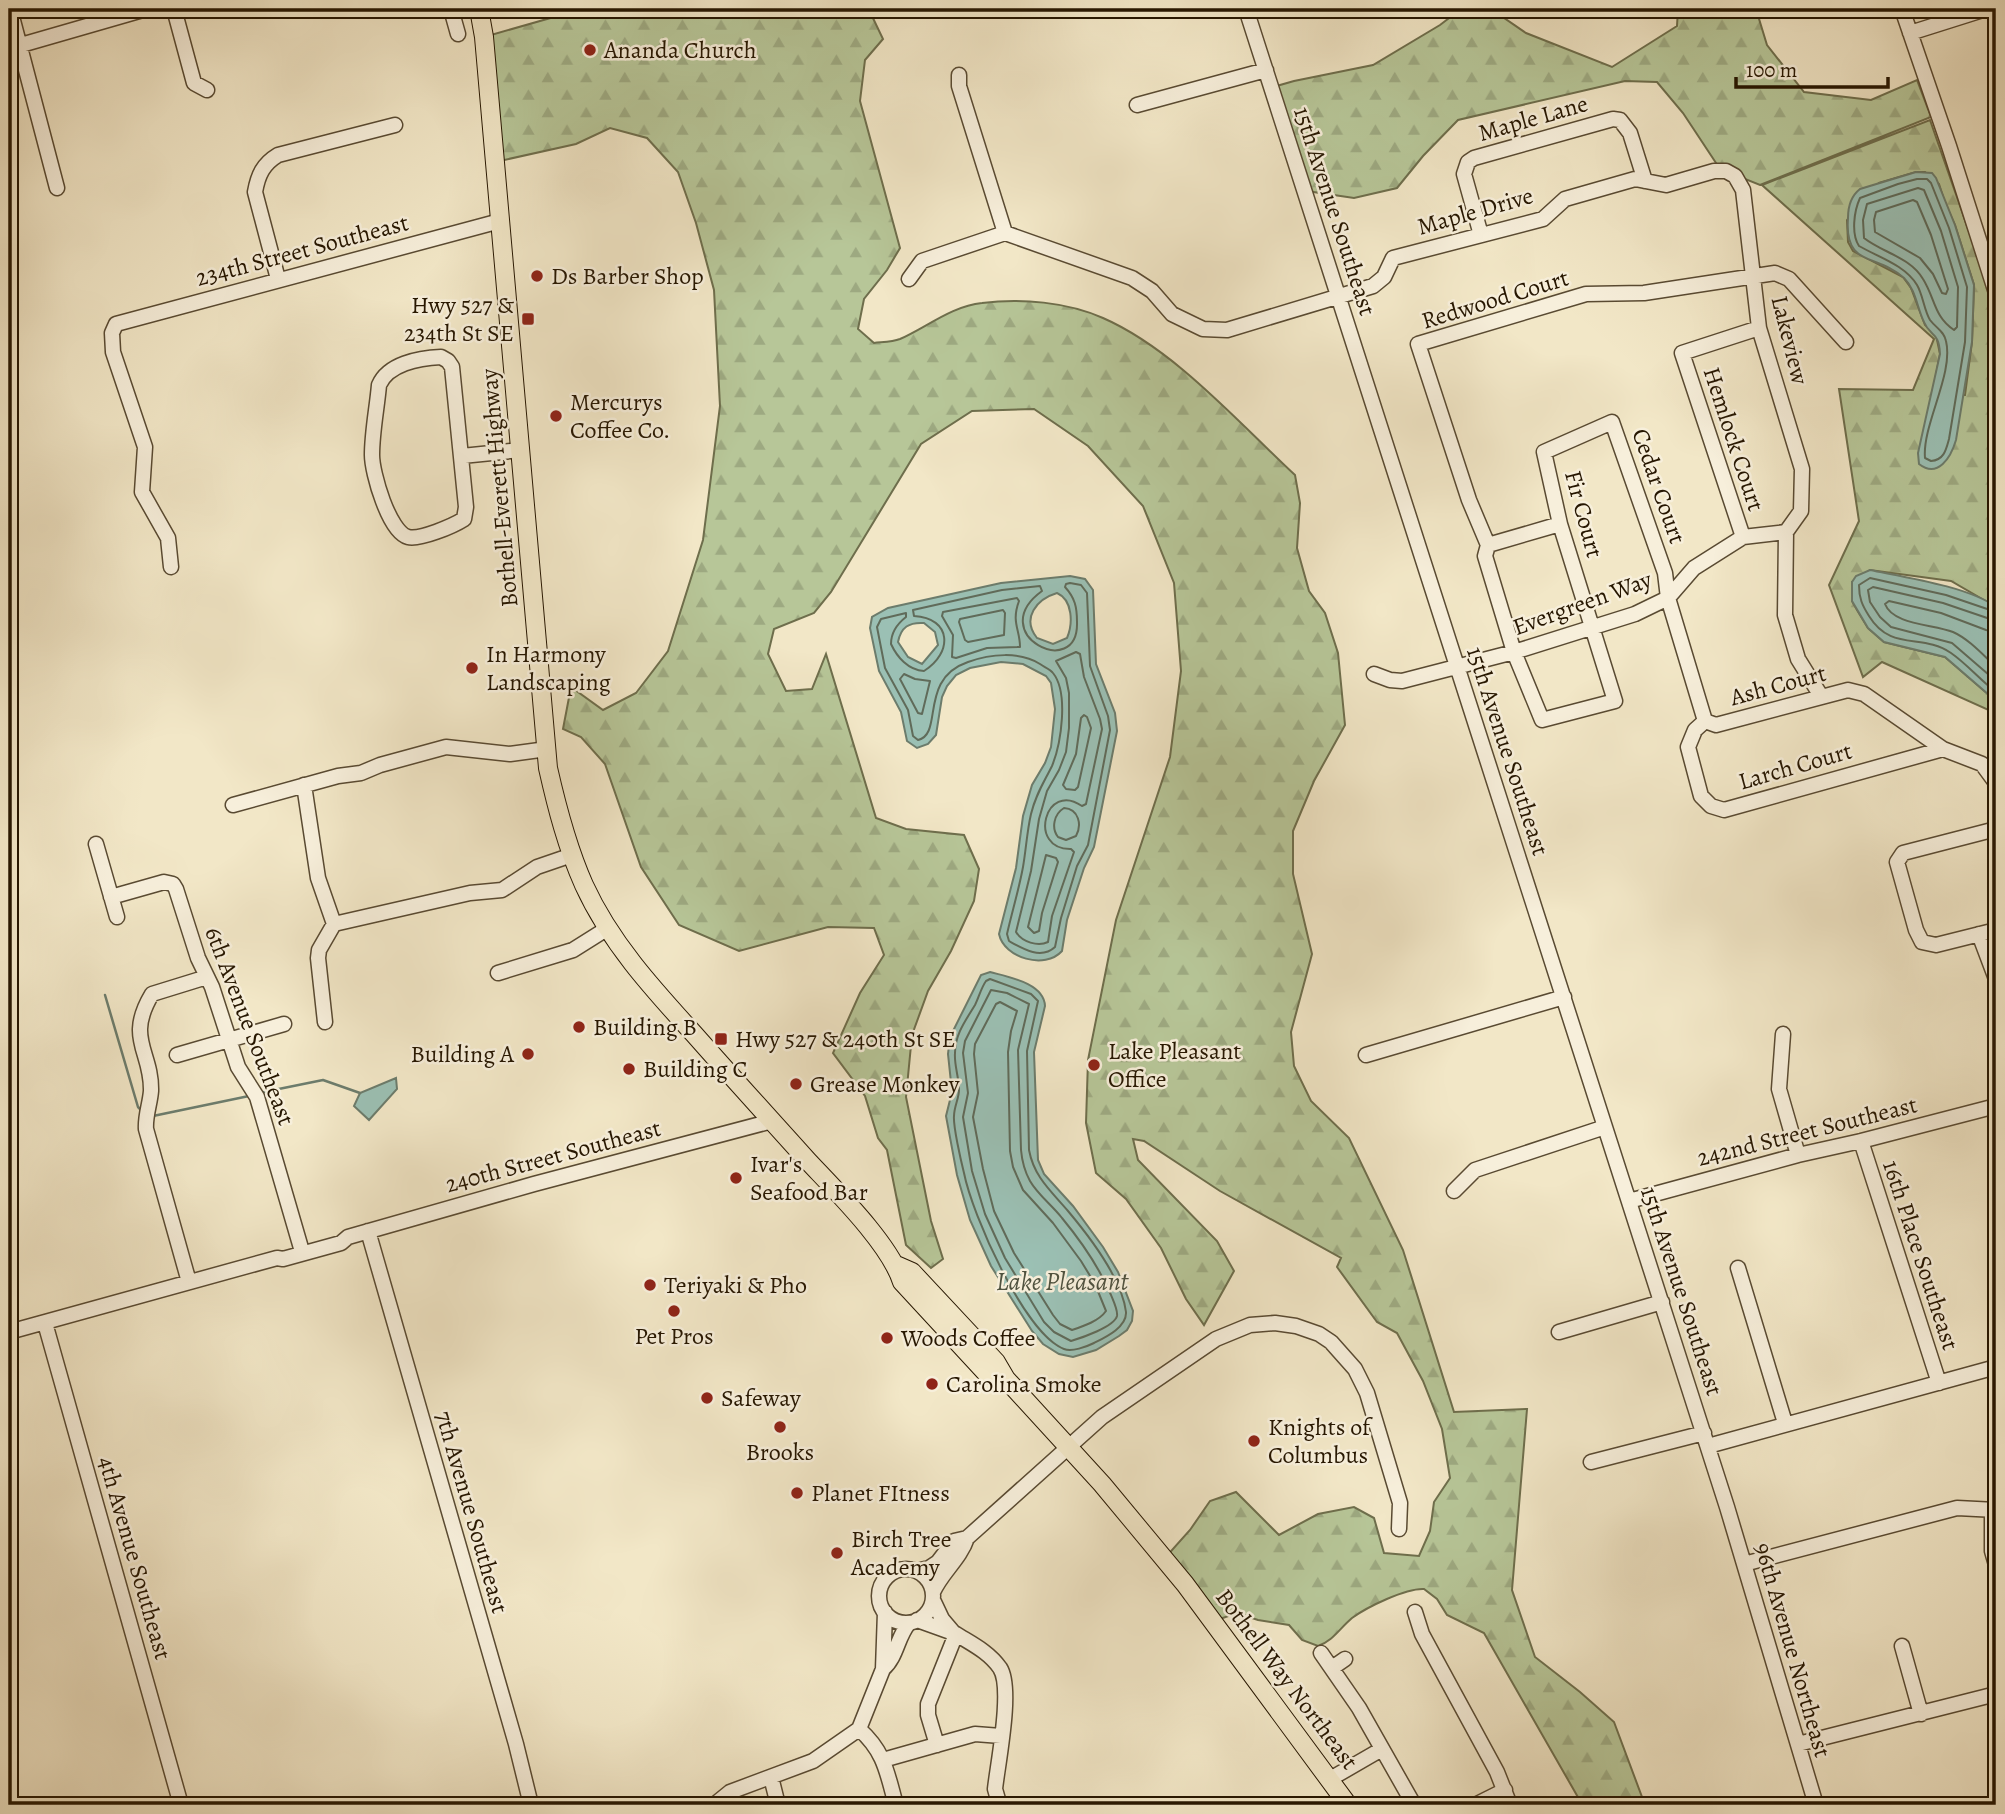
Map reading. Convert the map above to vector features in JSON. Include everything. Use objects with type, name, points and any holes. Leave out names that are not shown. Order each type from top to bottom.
[{"type":"main road","name":"Bothell-Everett Highway","points":[[479,9],[484,37],[547,749],[558,810],[584,885],[608,928],[638,972],[853,1210],[896,1265],[902,1282],[987,1374],[1006,1379],[1102,1483],[1185,1584]]},
{"type":"main road","name":"Bothell Way Northeast","points":[[1185,1584],[1348,1805]]},
{"type":"street","points":[[10,9],[57,188]]},
{"type":"street","points":[[21,45],[146,9]]},
{"type":"street","points":[[174,9],[194,83],[207,90]]},
{"type":"street","points":[[451,9],[458,34]]},
{"type":"street","name":"15th Avenue Southeast","points":[[1246,9],[1727,1507]]},
{"type":"street","points":[[1902,9],[1996,293]]},
{"type":"street","points":[[1910,33],[1986,9]]},
{"type":"street","points":[[1993,9],[1996,19]]},
{"type":"street","points":[[1138,106],[1266,69]]},
{"type":"street","points":[[909,279],[922,261],[1005,233],[959,86],[959,75]]},
{"type":"street","name":"Maple Lane","points":[[1481,235],[1464,174],[1468,162],[1474,158],[1612,119],[1620,120],[1630,133],[1645,181]]},
{"type":"street","points":[[278,279],[255,192],[260,172],[268,161],[278,155],[395,125]]},
{"type":"street","name":"Maple Drive","points":[[1005,233],[1132,278],[1152,291],[1172,314],[1203,329],[1227,330],[1373,286],[1384,276],[1393,258],[1543,219],[1565,199],[1635,179],[1666,185],[1714,172]]},
{"type":"street","name":"Lakeview","points":[[1714,172],[1726,172],[1735,176],[1742,190],[1759,328],[1802,469],[1801,511],[1786,532]]},
{"type":"street","name":"234th Street Southeast","points":[[171,567],[169,538],[142,492],[145,447],[113,352],[112,333],[116,324],[500,221]]},
{"type":"street","points":[[1752,276],[1775,273],[1788,279],[1846,342]]},
{"type":"street","name":"Redwood Court","points":[[1488,545],[1469,500],[1419,344],[1586,294],[1644,293],[1752,276]]},
{"type":"street","name":"Hemlock Court","points":[[1743,537],[1682,353],[1759,328]]},
{"type":"street","points":[[440,357],[448,360],[452,367],[462,456],[466,507],[464,519],[452,526],[410,538],[400,533],[392,523],[373,467],[379,385],[383,375],[391,369],[440,357]]},
{"type":"street","name":"Cedar Court","points":[[1544,452],[1612,422],[1665,573],[1668,598]]},
{"type":"street","points":[[462,456],[521,450]]},
{"type":"street","name":"Fir Court","points":[[1514,652],[1542,720],[1615,701],[1560,524],[1544,452]]},
{"type":"street","points":[[1514,652],[1485,556],[1488,545],[1560,524]]},
{"type":"street","points":[[1786,532],[1785,615],[1798,659],[1821,696]]},
{"type":"street","name":"Evergreen Way","points":[[1374,674],[1402,681],[1514,652],[1635,614],[1668,598],[1694,568],[1743,537],[1786,532]]},
{"type":"street","name":"Ash Court","points":[[1668,598],[1706,721],[1716,725],[1848,690],[1864,694],[1944,748]]},
{"type":"street","name":"Larch Court","points":[[1706,721],[1695,730],[1688,747],[1701,796],[1711,806],[1724,810],[1944,748]]},
{"type":"street","points":[[233,805],[338,776],[361,774],[380,765],[446,747],[510,754],[547,749]]},
{"type":"street","points":[[1944,748],[1982,764],[1996,783]]},
{"type":"street","points":[[304,785],[318,878],[334,924]]},
{"type":"street","points":[[1996,829],[1903,853],[1897,862],[1922,942],[1936,945],[1996,930]]},
{"type":"street","points":[[96,844],[117,918]]},
{"type":"street","points":[[325,1022],[319,950],[334,924],[470,893],[502,890],[537,867],[572,855]]},
{"type":"street","name":"6th Avenue Southeast","points":[[111,897],[164,882],[173,884],[238,1067],[254,1093],[301,1248]]},
{"type":"street","points":[[498,973],[573,950],[608,928]]},
{"type":"street","points":[[1979,934],[1996,978]]},
{"type":"street","points":[[188,1282],[146,1129],[150,1081],[138,1032],[152,994],[207,977]]},
{"type":"street","points":[[1366,1055],[1564,997]]},
{"type":"street","points":[[177,1055],[284,1024]]},
{"type":"street","points":[[1783,1034],[1779,1089],[1798,1155]]},
{"type":"street","name":"242nd Street Southeast","points":[[1629,1201],[1798,1155],[1996,1106]]},
{"type":"street","name":"240th Street Southeast","points":[[9,1332],[277,1258],[284,1259],[341,1243],[347,1238],[368,1231],[541,1182],[772,1121]]},
{"type":"street","points":[[1454,1191],[1475,1170],[1605,1127]]},
{"type":"street","name":"16th Place Southeast","points":[[1861,1141],[1939,1383]]},
{"type":"street","name":"7th Avenue Southeast","points":[[368,1231],[516,1744],[531,1805]]},
{"type":"street","name":"240th Street Southeast","points":[[277,1258],[281,1253],[339,1236],[347,1238]]},
{"type":"street","points":[[1738,1268],[1786,1423]]},
{"type":"street","points":[[1559,1332],[1662,1302]]},
{"type":"street","name":"4th Avenue Southeast","points":[[45,1323],[181,1805]]},
{"type":"street","points":[[883,1668],[891,1662],[900,1634],[925,1615],[940,1577],[962,1552],[967,1538],[1102,1417],[1216,1339],[1250,1325],[1275,1323],[1296,1326],[1331,1342],[1347,1357],[1362,1382],[1400,1503],[1399,1529]]},
{"type":"street","points":[[1591,1462],[1786,1423],[1996,1367]]},
{"type":"street","name":"96th Avenue Northeast","points":[[1727,1507],[1816,1805]]},
{"type":"street","points":[[1744,1564],[1957,1508],[1994,1510],[1992,1551],[1996,1565]]},
{"type":"street","points":[[714,1805],[730,1792],[813,1761],[859,1729],[883,1668],[885,1612],[879,1596],[885,1579],[900,1570],[917,1571],[929,1568],[938,1562],[954,1541],[967,1538]]},
{"type":"street","points":[[917,1571],[930,1583],[942,1619],[955,1633],[987,1653],[1003,1675],[1006,1687],[995,1789],[997,1805]]},
{"type":"street","points":[[885,1612],[900,1622],[913,1622],[955,1633]]},
{"type":"street","points":[[1415,1612],[1422,1634],[1497,1772],[1510,1805]]},
{"type":"street","points":[[937,1745],[928,1715],[928,1704],[955,1633]]},
{"type":"street","points":[[1902,1646],[1921,1714]]},
{"type":"street","points":[[1321,1653],[1359,1708],[1414,1805]]},
{"type":"street","points":[[1332,1668],[1345,1659]]},
{"type":"street","points":[[1798,1744],[1996,1694]]},
{"type":"street","points":[[859,1729],[875,1743],[897,1805]]},
{"type":"street","points":[[883,1760],[975,1734],[1001,1736]]},
{"type":"street","points":[[1330,1779],[1382,1749]]},
{"type":"street","points":[[771,1777],[778,1805]]},
{"type":"street","points":[[1475,1805],[1505,1790]]},
{"type":"green space","points":[[582,9],[865,9],[871,14],[883,39],[865,60],[860,101],[900,248],[864,299],[858,329],[874,343],[894,341],[960,308],[997,302],[1028,301],[1089,313],[1129,331],[1180,367],[1295,475],[1300,503],[1297,548],[1309,591],[1325,613],[1338,653],[1345,725],[1314,781],[1293,831],[1293,874],[1312,954],[1291,1032],[1294,1066],[1311,1101],[1349,1138],[1403,1250],[1454,1412],[1527,1409],[1512,1590],[1535,1657],[1614,1722],[1645,1805],[1575,1805],[1579,1799],[1484,1633],[1447,1615],[1437,1599],[1424,1589],[1397,1595],[1367,1609],[1318,1646],[1302,1640],[1289,1625],[1237,1613],[1214,1621],[1164,1559],[1190,1530],[1210,1501],[1236,1492],[1279,1535],[1318,1514],[1354,1507],[1374,1518],[1384,1553],[1419,1556],[1430,1531],[1434,1502],[1450,1478],[1442,1429],[1423,1381],[1397,1333],[1377,1322],[1337,1267],[1341,1258],[1220,1191],[1144,1141],[1133,1139],[1138,1160],[1217,1241],[1234,1271],[1204,1325],[1186,1299],[1161,1248],[1126,1199],[1096,1173],[1086,1123],[1088,1060],[1116,920],[1170,757],[1181,671],[1174,583],[1143,506],[1088,446],[1034,409],[972,411],[921,444],[831,592],[814,613],[774,629],[768,654],[786,691],[812,689],[826,654],[876,818],[906,829],[964,835],[979,869],[974,901],[951,951],[928,991],[912,1035],[906,1097],[931,1221],[943,1259],[931,1268],[906,1245],[887,1150],[878,1138],[865,1096],[833,1053],[860,993],[884,955],[874,928],[828,927],[739,951],[679,925],[641,867],[605,764],[581,737],[563,729],[571,687],[603,710],[636,693],[668,651],[703,540],[720,406],[714,290],[696,223],[678,172],[647,138],[610,128],[576,144],[495,162],[484,37]]},
{"type":"green space","points":[[1461,9],[1491,9],[1526,33],[1612,67],[1677,26],[1678,9],[1756,9],[1767,45],[1804,92],[1871,100],[1917,80],[1931,117],[1760,185],[1720,169],[1683,113],[1657,82],[1625,81],[1458,120],[1397,188],[1354,198],[1300,190],[1266,89],[1373,65],[1440,25]]},
{"type":"green space","points":[[1930,120],[1996,309],[1996,607],[1951,581],[1870,570],[1852,582],[1852,601],[1868,628],[1884,642],[1945,657],[1996,701],[1996,716],[1991,711],[1882,662],[1863,677],[1829,585],[1859,521],[1839,389],[1913,390],[1934,339],[1762,185]],"holes":[[[1925,172],[1939,184],[1974,285],[1972,342],[1965,395],[1932,396],[1940,354],[1936,335],[1925,325],[1911,288],[1903,277],[1853,251],[1848,242],[1847,220],[1879,183]]]},
{"type":"water","points":[[1916,172],[1932,173],[1936,178],[1955,225],[1974,285],[1972,342],[1956,440],[1943,464],[1932,469],[1919,464],[1918,453],[1940,354],[1938,341],[1926,327],[1914,294],[1904,278],[1894,270],[1857,252],[1851,245],[1848,234],[1849,205],[1860,189]]},
{"type":"water","points":[[1870,570],[1954,588],[1996,607],[1996,701],[1945,657],[1884,642],[1868,628],[1852,601],[1852,582],[1856,576]]},
{"type":"water","points":[[1070,576],[1085,579],[1093,590],[1096,664],[1115,713],[1117,731],[1094,847],[1067,920],[1062,951],[1046,960],[1026,959],[1017,955],[1002,942],[999,934],[1016,868],[1023,816],[1032,785],[1051,747],[1055,709],[1051,683],[1046,676],[1023,664],[1001,662],[970,668],[956,675],[947,686],[942,697],[936,735],[928,744],[917,748],[907,741],[901,712],[879,671],[870,628],[872,617],[888,608],[1001,583]],"holes":[[[1057,593],[1069,607],[1070,626],[1067,638],[1053,644],[1037,638],[1032,631],[1031,617],[1043,600]],[[924,623],[935,632],[938,645],[922,664],[908,657],[898,642],[906,626]]]},
{"type":"water","name":"Lake Pleasant","points":[[990,972],[1024,982],[1043,998],[1045,1006],[1034,1052],[1038,1160],[1044,1174],[1073,1206],[1103,1247],[1118,1272],[1133,1311],[1127,1330],[1096,1350],[1073,1357],[1059,1354],[1043,1344],[1032,1331],[991,1266],[970,1220],[957,1175],[946,1116],[952,1092],[948,1054],[950,1037],[981,975]]},
{"type":"water","points":[[396,1078],[397,1089],[369,1120],[354,1106],[360,1093]]},
{"type":"waterway","points":[[105,995],[138,1107],[142,1111]]},
{"type":"waterway","points":[[259,1093],[323,1080],[360,1093]]},
{"type":"waterway","points":[[153,1116],[249,1096]]},
{"type":"place","name":"Ananda Church","points":[[590,50]]},
{"type":"place","name":"Ds Barber Shop","points":[[537,276]]},
{"type":"place","name":"Hwy 527 & 234th St SE","points":[[528,319]]},
{"type":"place","name":"Mercurys Coffee Co.","points":[[556,416]]},
{"type":"place","name":"In Harmony Landscaping","points":[[472,668]]},
{"type":"place","name":"Building B","points":[[579,1027]]},
{"type":"place","name":"Hwy 527 & 240th St SE","points":[[721,1039]]},
{"type":"place","name":"Building A","points":[[528,1054]]},
{"type":"place","name":"Lake Pleasant Office","points":[[1094,1065]]},
{"type":"place","name":"Building C","points":[[629,1069]]},
{"type":"place","name":"Grease Monkey","points":[[796,1084]]},
{"type":"place","name":"Ivar's Seafood Bar","points":[[736,1178]]},
{"type":"place","name":"Teriyaki & Pho","points":[[650,1285]]},
{"type":"place","name":"Pet Pros","points":[[674,1311]]},
{"type":"place","name":"Woods Coffee","points":[[887,1338]]},
{"type":"place","name":"Carolina Smoke","points":[[932,1384]]},
{"type":"place","name":"Safeway","points":[[707,1398]]},
{"type":"place","name":"Brooks","points":[[780,1427]]},
{"type":"place","name":"Knights of Columbus","points":[[1254,1441]]},
{"type":"place","name":"Planet FItness","points":[[797,1493]]},
{"type":"place","name":"Birch Tree Academy","points":[[837,1553]]}]
